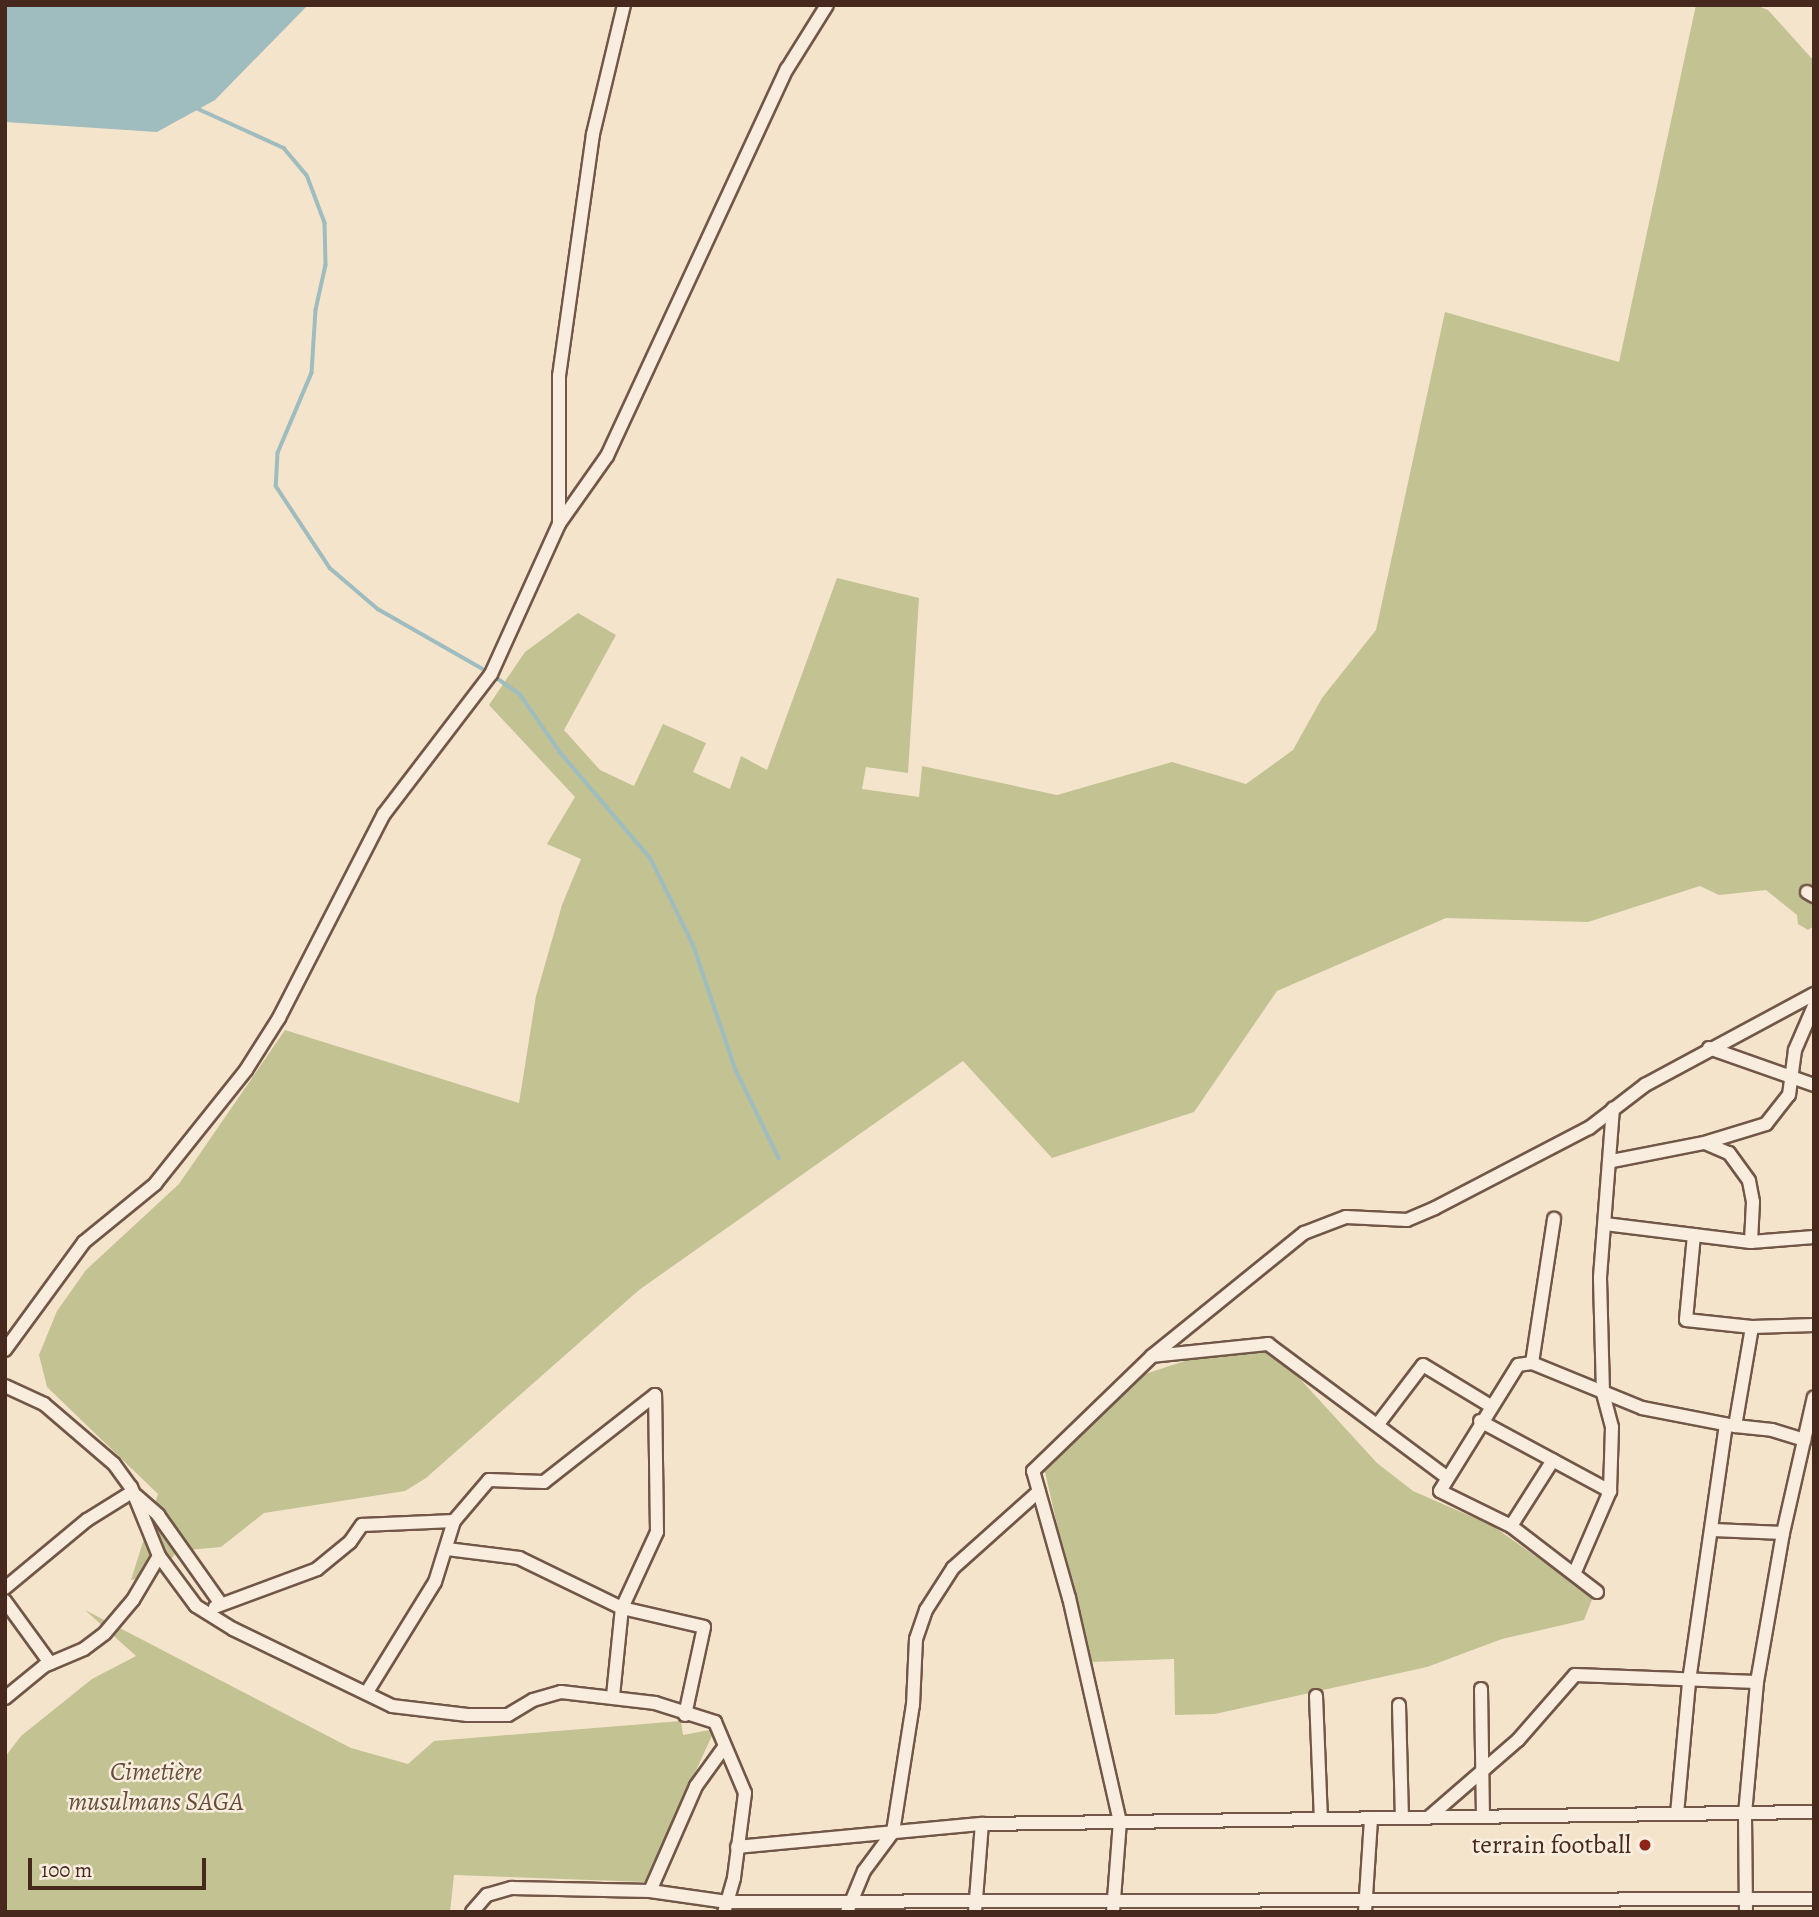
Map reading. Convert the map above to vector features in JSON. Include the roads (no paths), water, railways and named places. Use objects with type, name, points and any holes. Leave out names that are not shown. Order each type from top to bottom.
[{"type":"street","points":[[559,524],[559,376],[593,134],[624,5]]},
{"type":"street","points":[[5,1350],[84,1242],[155,1184],[246,1069],[279,1018],[384,814],[491,674],[559,524],[607,456],[787,69],[827,5]]},
{"type":"street","points":[[1113,1906],[1119,1822],[1069,1598],[1033,1471],[1152,1356],[1321,1223],[1346,1217],[1407,1220],[1555,1147],[1709,1048],[1814,994]]},
{"type":"street","points":[[1612,1161],[1704,1143],[1766,1125],[1783,1108],[1793,1078],[1800,1036],[1814,1006]]},
{"type":"street","points":[[1709,1048],[1814,1085]]},
{"type":"street","points":[[1574,1574],[1610,1491],[1612,1427],[1603,1393],[1600,1277],[1612,1161],[1613,1108]]},
{"type":"street","points":[[1704,1143],[1729,1153],[1749,1181],[1753,1202],[1751,1242]]},
{"type":"street","points":[[1532,1363],[1554,1219]]},
{"type":"street","points":[[1605,1224],[1751,1242],[1814,1237]]},
{"type":"street","points":[[1694,1235],[1686,1320],[1752,1327],[1814,1325]]},
{"type":"street","points":[[1677,1814],[1689,1681],[1731,1426],[1752,1327]]},
{"type":"street","points":[[1152,1356],[1268,1344],[1448,1478]]},
{"type":"street","points":[[1597,1592],[1511,1526],[1440,1490],[1489,1405],[1518,1365],[1532,1363],[1643,1408],[1731,1426],[1772,1430],[1807,1450]]},
{"type":"street","points":[[1378,1424],[1423,1365],[1489,1405]]},
{"type":"street","points":[[5,1386],[54,1412],[114,1464],[132,1492],[159,1556],[205,1613],[392,1706],[467,1716],[508,1714],[533,1700],[561,1692],[596,1699],[613,1696],[655,1703],[685,1715],[715,1722],[745,1793],[725,1907]]},
{"type":"street","points":[[367,1692],[419,1610],[447,1549],[454,1521],[489,1480],[544,1482],[654,1395],[657,1532],[622,1608],[613,1696]]},
{"type":"street","points":[[1746,1905],[1745,1814],[1757,1682],[1783,1533],[1807,1450],[1814,1397]]},
{"type":"street","points":[[1480,1422],[1610,1491]]},
{"type":"street","points":[[1511,1526],[1553,1460]]},
{"type":"street","points":[[848,1907],[892,1832],[913,1705],[916,1639],[926,1611],[953,1568],[1039,1491]]},
{"type":"street","points":[[5,1588],[87,1520],[132,1492]]},
{"type":"street","points":[[132,1492],[158,1515],[221,1604]]},
{"type":"street","points":[[205,1613],[221,1604],[317,1569],[350,1542],[362,1525],[454,1521]]},
{"type":"street","points":[[1713,1530],[1783,1533]]},
{"type":"street","points":[[447,1549],[519,1558],[622,1608],[704,1627],[685,1715]]},
{"type":"street","points":[[5,1698],[50,1663],[84,1649],[123,1615],[159,1556]]},
{"type":"street","points":[[5,1601],[50,1663]]},
{"type":"street","points":[[1427,1818],[1518,1740],[1570,1677],[1757,1682]]},
{"type":"street","points":[[1481,1689],[1483,1817]]},
{"type":"street","points":[[1316,1696],[1321,1819]]},
{"type":"street","points":[[1399,1705],[1402,1818]]},
{"type":"street","points":[[650,1891],[696,1786],[724,1746]]},
{"type":"street","points":[[737,1847],[982,1824],[1814,1812]]},
{"type":"street","points":[[1365,1906],[1371,1819]]},
{"type":"street","points":[[975,1906],[982,1824]]},
{"type":"street","points":[[472,1912],[487,1895],[512,1888],[650,1891],[725,1907],[1746,1905],[1814,1899]]},
{"type":"water","points":[[5,5],[308,5],[215,100],[157,132],[5,122]]},
{"type":"waterway","points":[[194,107],[284,148],[307,175],[325,223],[326,265],[316,310],[312,373],[278,453],[276,486],[330,568],[378,609],[488,672]]},
{"type":"waterway","points":[[494,676],[520,694],[560,752],[651,859],[693,944],[736,1070],[779,1158]]},
{"type":"place","name":"terrain football","points":[[1645,1845]]},
{"type":"park label","name":"Cimetière musulmans SAGA","points":[[156,1786]]}]
